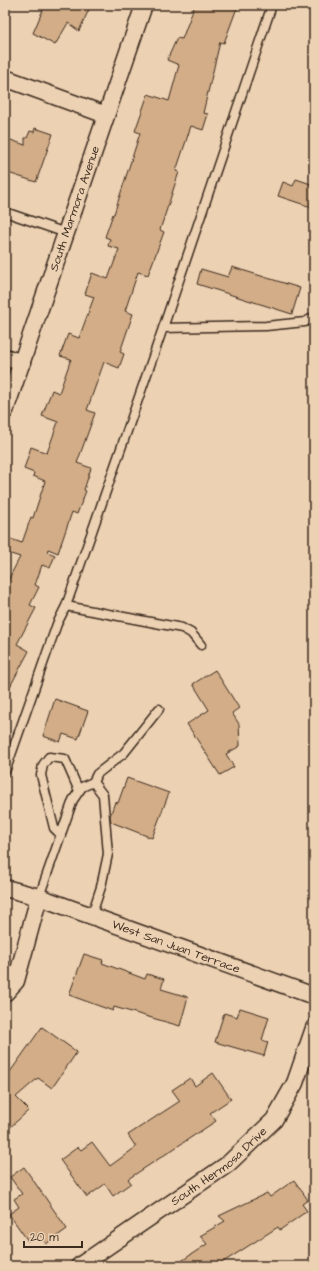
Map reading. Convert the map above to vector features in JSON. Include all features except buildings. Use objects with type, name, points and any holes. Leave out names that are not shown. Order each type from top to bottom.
[{"type":"street","name":"South Marmora Avenue","points":[[5,411],[144,5]]},
{"type":"street","points":[[5,78],[106,115]]},
{"type":"street","points":[[5,357],[22,363]]},
{"type":"street","name":"West San Juan Terrace","points":[[5,879],[39,897]]},
{"type":"street","name":"West San Juan Terrace","points":[[5,888],[39,897],[91,917],[314,996]]},
{"type":"street","points":[[5,993],[16,981],[39,897]]},
{"type":"street","name":"South Hermosa Drive","points":[[79,1266],[228,1164],[274,1120],[295,1083],[314,1028]]},
{"type":"lane","points":[[5,772],[57,624],[66,606],[163,328],[272,5]]},
{"type":"lane","points":[[5,212],[66,234]]},
{"type":"lane","points":[[163,328],[266,326],[305,322],[314,317]]},
{"type":"lane","points":[[66,606],[182,628],[192,633],[200,645]]},
{"type":"lane","points":[[39,897],[73,800],[82,787],[93,782],[97,774],[124,753],[159,709]]},
{"type":"lane","points":[[61,835],[54,828],[41,775],[43,765],[49,757],[65,759],[79,791]]},
{"type":"lane","points":[[91,917],[101,887],[108,854],[102,795],[93,782]]}]
